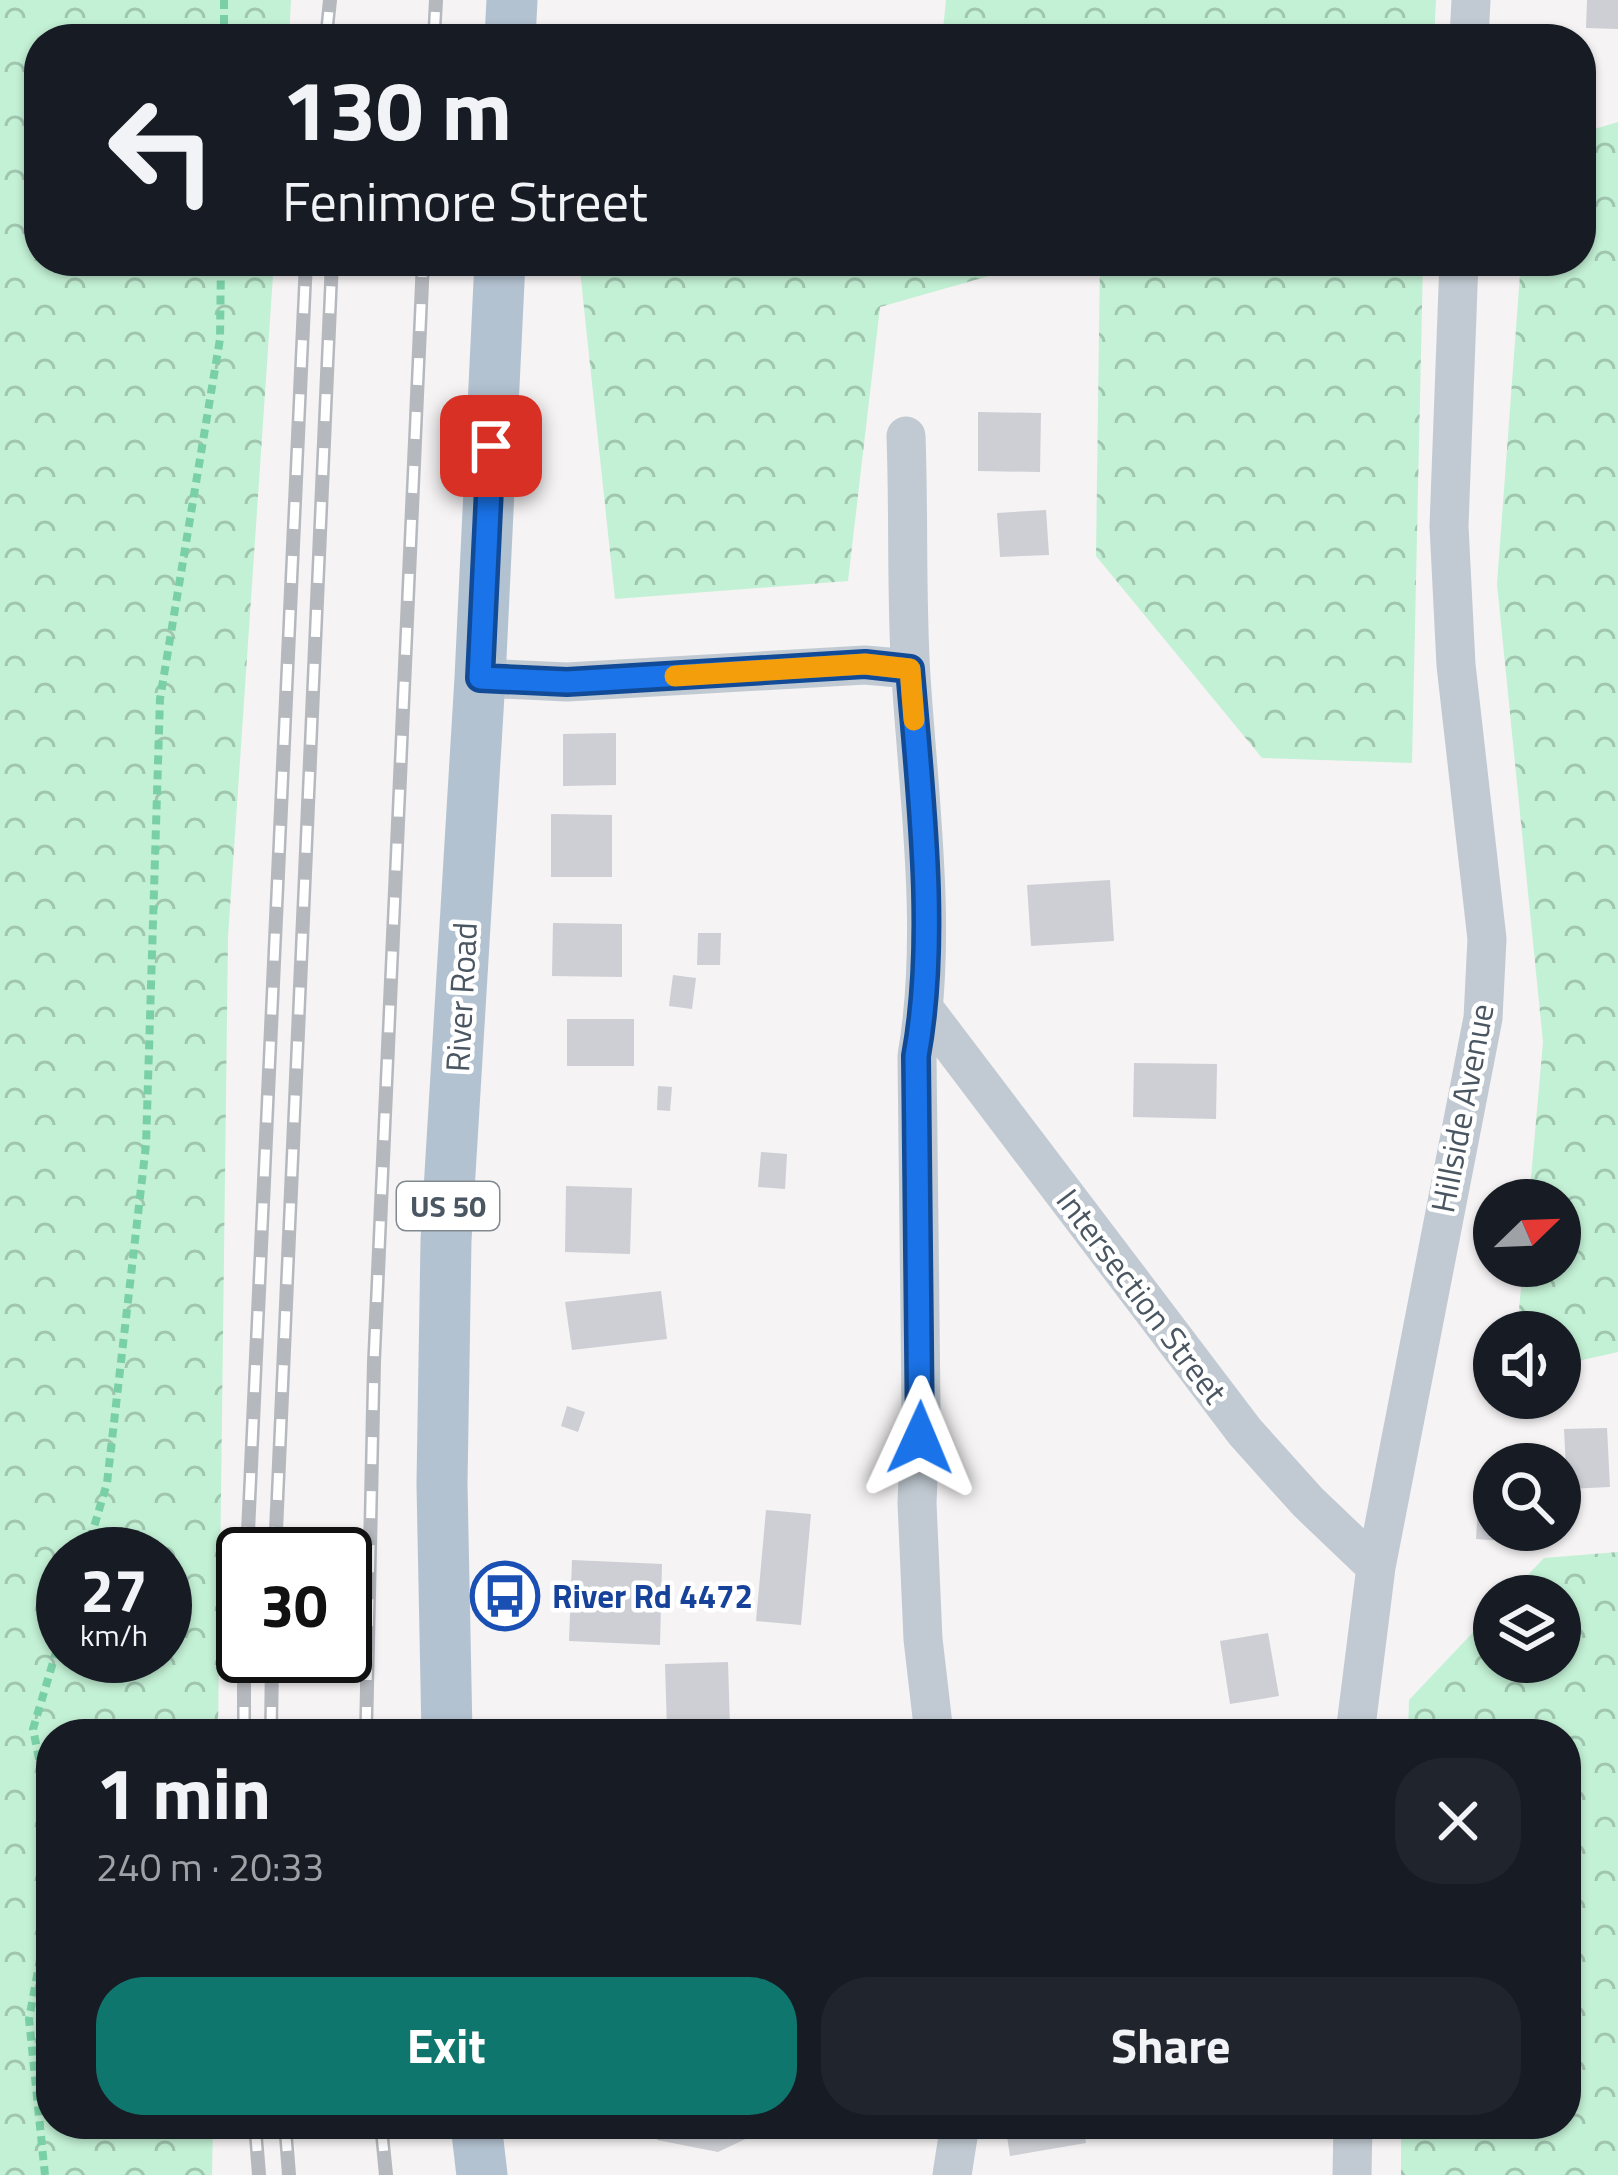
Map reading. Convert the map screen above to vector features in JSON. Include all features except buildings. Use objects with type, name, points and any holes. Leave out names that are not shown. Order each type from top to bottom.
[{"type":"main road","name":"River Road","points":[[447,1719],[442,1484],[446,1240],[499,276]]},
{"type":"main road","points":[[478,2139],[482,2175]]},
{"type":"street","name":"Hillside Avenue","points":[[1357,1719],[1376,1567],[1483,1018],[1487,939],[1456,665],[1449,526],[1458,276]]},
{"type":"street","points":[[906,436],[910,669],[922,818],[925,1010],[916,1056],[921,1406],[917,1503],[922,1639],[932,1719]]},
{"type":"street","points":[[480,678],[567,682],[865,664],[910,669]]},
{"type":"street","name":"Intersection Street","points":[[925,1010],[1245,1432],[1376,1567]]},
{"type":"street","points":[[952,2175],[958,2139]]},
{"type":"street","points":[[1352,2175],[1353,2139]]},
{"type":"path","points":[[94,1527],[107,1484],[146,1145],[160,698],[220,339],[221,276]]},
{"type":"path","points":[[36,1719],[47,1683]]},
{"type":"path","points":[[36,1981],[29,2019],[36,2087]]},
{"type":"path","points":[[41,2139],[45,2175]]},
{"type":"green space","points":[[0,0],[291,0],[290,24],[24,24],[24,276],[273,276],[228,937],[221,1527],[216,1527],[218,1719],[36,1719],[36,2139],[213,2139],[212,2175],[0,2175]]},
{"type":"green space","points":[[946,0],[1436,0],[1435,24],[944,24]]},
{"type":"green space","points":[[1618,122],[1618,1352],[1581,1360],[1581,1311],[1519,1311],[1521,1287],[1581,1287],[1581,1179],[1531,1179],[1543,1042],[1497,584],[1520,276],[1596,276],[1596,129]]},
{"type":"green space","points":[[581,276],[989,276],[880,307],[848,581],[615,599]]},
{"type":"green space","points":[[1100,276],[1423,276],[1412,763],[1262,758],[1096,556]]},
{"type":"green space","points":[[1618,1552],[1618,2175],[1401,2175],[1401,2139],[1581,2139],[1581,1719],[1408,1719],[1409,1700],[1473,1632],[1473,1683],[1581,1683],[1581,1575],[1528,1575],[1544,1558]]},
{"type":"railway","points":[[328,24],[330,0]]},
{"type":"railway","points":[[435,24],[436,0]]},
{"type":"railway","points":[[248,1527],[305,276]]},
{"type":"railway","points":[[276,1527],[331,276]]},
{"type":"railway","points":[[366,1719],[374,1362],[422,276]]},
{"type":"railway","points":[[244,1683],[244,1719]]},
{"type":"railway","points":[[271,1719],[272,1683]]},
{"type":"railway","points":[[256,2139],[259,2175]]},
{"type":"railway","points":[[286,2139],[289,2175]]},
{"type":"railway","points":[[382,2139],[386,2175]]},
{"type":"slow traffic","points":[[675,676],[865,664],[910,669],[914,720]]},
{"type":"place","name":"River Rd 4472","points":[[505,1596]]},
{"type":"route","points":[[491,446],[480,678],[567,682],[865,664],[910,669],[922,818],[925,1010],[916,1056],[920,1438]]}]
